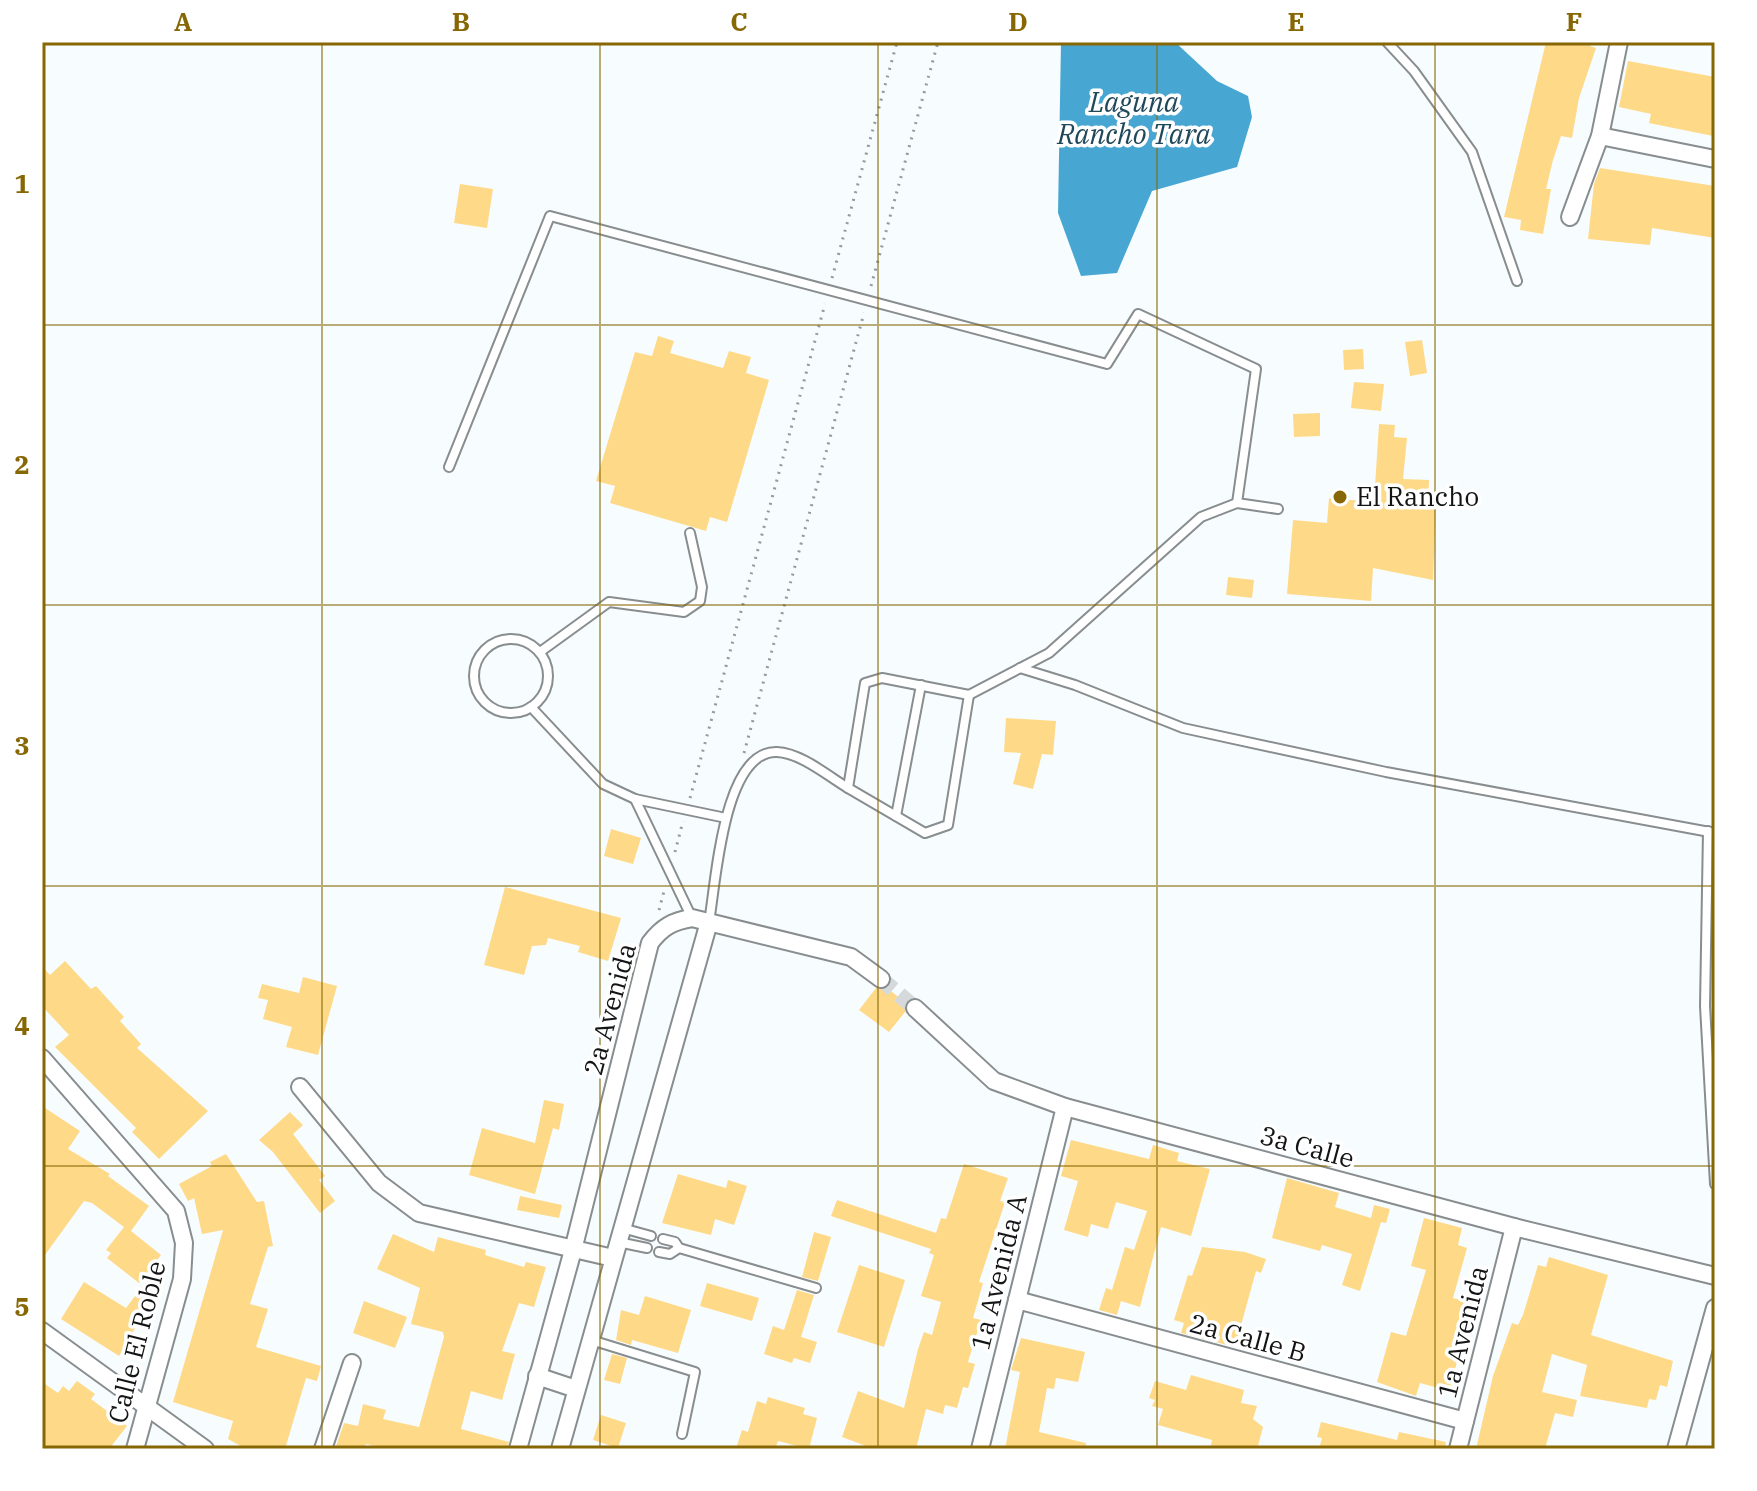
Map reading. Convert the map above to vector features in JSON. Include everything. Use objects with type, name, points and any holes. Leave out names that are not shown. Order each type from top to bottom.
[{"type":"street","points":[[1570,217],[1600,136],[1619,42]]},
{"type":"street","points":[[1600,136],[1715,159]]},
{"type":"street","points":[[560,1449],[701,920],[851,957],[881,979]]},
{"type":"street","name":"2a Avenida","points":[[518,1449],[573,1250],[650,943],[660,930],[676,921],[701,920]]},
{"type":"street","name":"3a Calle","points":[[915,1008],[994,1081],[1065,1107],[1514,1227],[1715,1276]]},
{"type":"street","name":"Calle El Roble","points":[[42,1058],[176,1211],[184,1243],[182,1279],[135,1449]]},
{"type":"street","points":[[300,1087],[379,1183],[419,1213],[573,1250],[617,1243]]},
{"type":"street","name":"1a Avenida A","points":[[980,1449],[1065,1107]]},
{"type":"street","name":"1a Avenida","points":[[1458,1449],[1514,1227]]},
{"type":"street","name":"2a Calle B","points":[[1017,1300],[1465,1421]]},
{"type":"street","points":[[1676,1449],[1715,1308]]},
{"type":"street","points":[[42,1331],[205,1449]]},
{"type":"street","points":[[323,1449],[352,1363]]},
{"type":"street","points":[[537,1376],[576,1389]]},
{"type":"lane","points":[[1387,42],[1414,71],[1472,152],[1517,281]]},
{"type":"lane","points":[[449,467],[550,216],[1107,364],[1138,314],[1256,369],[1237,503]]},
{"type":"lane","points":[[848,788],[865,683],[882,678],[969,695],[1049,653],[1201,517],[1237,503],[1278,509]]},
{"type":"lane","points":[[540,652],[609,602],[684,612],[700,601],[702,587],[690,533]]},
{"type":"lane","points":[[506,639],[530,644],[540,652],[546,663],[546,688],[531,707],[507,713],[496,710],[478,694],[474,671],[484,650],[506,639]]},
{"type":"lane","points":[[1020,668],[1075,685],[1183,728],[1386,772],[1712,832],[1705,1006],[1715,1184]]},
{"type":"lane","points":[[896,816],[921,685]]},
{"type":"lane","points":[[701,920],[738,779],[752,759],[776,752],[796,757],[925,833],[948,825],[969,695]]},
{"type":"lane","points":[[531,707],[603,784],[635,799],[726,818]]},
{"type":"lane","points":[[635,799],[701,920]]},
{"type":"lane","points":[[617,1243],[651,1236]]},
{"type":"lane","points":[[663,1239],[675,1242],[679,1248],[816,1288]]},
{"type":"lane","points":[[617,1243],[647,1248]]},
{"type":"lane","points":[[659,1252],[670,1254],[679,1248]]},
{"type":"lane","points":[[590,1340],[695,1372],[682,1434]]},
{"type":"path","points":[[830,286],[897,42]]},
{"type":"path","points":[[872,286],[938,42]]},
{"type":"path","points":[[743,758],[867,301]]},
{"type":"path","points":[[688,806],[826,302]]},
{"type":"path","points":[[675,852],[683,821]]},
{"type":"path","points":[[658,913],[667,882]]},
{"type":"water","name":"Laguna Rancho Tara","points":[[1061,42],[1175,42],[1217,81],[1248,96],[1252,117],[1237,167],[1152,191],[1117,273],[1081,276],[1058,213]]},
{"type":"building","points":[[1546,42],[1591,42],[1590,46],[1596,48],[1579,98],[1572,138],[1561,136],[1553,160],[1546,189],[1551,189],[1543,234],[1520,230],[1521,220],[1504,217]]},
{"type":"building","points":[[1628,61],[1715,77],[1713,136],[1649,123],[1651,114],[1619,107]]},
{"type":"building","points":[[1600,168],[1715,186],[1715,238],[1652,228],[1650,245],[1588,239],[1594,184]]},
{"type":"building","points":[[460,184],[493,189],[487,228],[454,223]]},
{"type":"building","points":[[658,336],[674,341],[670,353],[723,368],[729,351],[751,357],[746,373],[769,380],[727,522],[710,517],[706,531],[610,503],[615,486],[596,481],[635,352],[652,356]]},
{"type":"building","points":[[1422,340],[1427,373],[1410,376],[1405,342]]},
{"type":"building","points":[[1363,349],[1364,369],[1344,370],[1343,350]]},
{"type":"building","points":[[1354,382],[1384,384],[1381,411],[1351,408]]},
{"type":"building","points":[[1320,413],[1320,436],[1294,437],[1293,414]]},
{"type":"building","points":[[1379,424],[1395,425],[1394,437],[1407,438],[1403,479],[1429,480],[1428,506],[1436,506],[1433,580],[1373,568],[1371,601],[1287,594],[1293,520],[1327,523],[1329,498],[1374,502]]},
{"type":"building","points":[[1228,577],[1254,580],[1252,598],[1226,595]]},
{"type":"building","points":[[1006,718],[1056,721],[1053,755],[1042,754],[1033,789],[1013,784],[1021,753],[1004,752]]},
{"type":"building","points":[[611,829],[641,838],[633,864],[604,856]]},
{"type":"building","points":[[505,887],[621,918],[608,961],[578,952],[580,946],[548,938],[546,945],[532,946],[524,975],[484,965]]},
{"type":"building","points":[[65,961],[91,989],[96,986],[124,1017],[120,1021],[141,1044],[137,1048],[208,1111],[159,1159],[132,1132],[136,1128],[55,1047],[69,1035],[42,1006],[42,966],[50,975]]},
{"type":"building","points":[[303,977],[337,986],[318,1055],[286,1047],[292,1027],[263,1019],[268,1000],[258,998],[262,984],[299,993]]},
{"type":"building","points":[[876,988],[887,988],[906,1003],[905,1012],[889,1032],[859,1010]]},
{"type":"building","points":[[544,1100],[564,1104],[559,1130],[553,1128],[535,1194],[469,1175],[482,1128],[535,1143]]},
{"type":"building","points":[[42,1106],[80,1131],[68,1149],[110,1174],[108,1176],[149,1206],[131,1231],[161,1255],[139,1283],[107,1258],[111,1253],[106,1250],[124,1227],[92,1203],[84,1201],[42,1259]]},
{"type":"building","points":[[290,1112],[303,1125],[293,1134],[325,1176],[319,1180],[335,1201],[320,1213],[273,1152],[259,1140]]},
{"type":"building","points":[[1071,1140],[1149,1159],[1153,1145],[1179,1153],[1177,1161],[1210,1169],[1191,1236],[1161,1227],[1140,1307],[1121,1301],[1117,1315],[1099,1310],[1106,1288],[1112,1290],[1125,1247],[1134,1250],[1147,1211],[1116,1202],[1108,1229],[1091,1224],[1088,1237],[1064,1230],[1078,1181],[1061,1176]]},
{"type":"building","points":[[226,1154],[257,1202],[264,1201],[273,1246],[268,1247],[250,1304],[268,1309],[256,1347],[321,1366],[317,1381],[306,1378],[285,1449],[246,1449],[228,1439],[233,1421],[173,1402],[223,1230],[202,1234],[194,1198],[188,1201],[179,1184],[212,1166],[210,1162]]},
{"type":"building","points":[[964,1164],[1008,1178],[1000,1201],[1005,1202],[979,1282],[983,1283],[973,1318],[981,1320],[968,1362],[975,1364],[968,1388],[963,1387],[957,1408],[945,1405],[943,1414],[926,1409],[916,1449],[874,1449],[842,1437],[858,1391],[904,1408],[918,1349],[924,1332],[932,1335],[941,1302],[921,1296],[934,1255],[929,1253],[931,1249],[831,1216],[837,1200],[936,1233],[941,1218],[946,1219]]},
{"type":"building","points":[[678,1174],[726,1188],[728,1180],[747,1186],[734,1225],[715,1219],[711,1235],[662,1223]]},
{"type":"building","points":[[1287,1178],[1339,1193],[1335,1207],[1371,1218],[1374,1205],[1390,1209],[1386,1223],[1381,1222],[1360,1291],[1342,1285],[1352,1254],[1322,1245],[1320,1251],[1272,1238]]},
{"type":"building","points":[[520,1196],[562,1205],[559,1218],[517,1210]]},
{"type":"building","points":[[1424,1218],[1462,1228],[1458,1245],[1467,1248],[1453,1298],[1468,1302],[1453,1349],[1460,1351],[1449,1391],[1420,1383],[1416,1396],[1377,1382],[1391,1332],[1406,1336],[1426,1270],[1411,1266]]},
{"type":"building","points":[[814,1232],[831,1237],[818,1281],[802,1277]]},
{"type":"building","points":[[393,1234],[434,1252],[438,1237],[486,1250],[485,1255],[524,1267],[526,1262],[546,1267],[534,1307],[519,1303],[502,1351],[515,1354],[502,1400],[471,1391],[461,1429],[509,1442],[507,1449],[387,1449],[366,1444],[364,1449],[335,1449],[344,1423],[358,1426],[363,1404],[386,1410],[383,1419],[419,1427],[444,1337],[443,1332],[411,1324],[420,1288],[377,1269]]},
{"type":"building","points":[[1202,1247],[1245,1252],[1266,1259],[1261,1273],[1256,1271],[1235,1347],[1181,1333],[1184,1323],[1174,1320],[1188,1275],[1192,1276]]},
{"type":"building","points":[[1549,1257],[1608,1275],[1591,1335],[1673,1361],[1667,1387],[1660,1385],[1656,1400],[1649,1399],[1647,1408],[1580,1396],[1587,1365],[1552,1354],[1542,1392],[1577,1400],[1573,1417],[1555,1413],[1545,1449],[1476,1449],[1493,1376],[1512,1323],[1518,1325],[1538,1265],[1546,1267]]},
{"type":"building","points":[[859,1265],[905,1280],[884,1347],[837,1332]]},
{"type":"building","points":[[84,1282],[126,1308],[145,1283],[160,1294],[141,1318],[119,1356],[61,1319]]},
{"type":"building","points":[[707,1283],[759,1298],[752,1321],[700,1306]]},
{"type":"building","points":[[797,1290],[814,1295],[801,1337],[817,1342],[810,1363],[794,1358],[792,1363],[764,1354],[773,1326],[784,1330]]},
{"type":"building","points":[[645,1296],[691,1310],[678,1353],[632,1340],[631,1345],[616,1340],[621,1310],[639,1315]]},
{"type":"building","points":[[364,1301],[407,1317],[395,1348],[353,1333]]},
{"type":"building","points":[[1021,1338],[1085,1352],[1078,1382],[1056,1378],[1054,1389],[1047,1388],[1039,1432],[1086,1443],[1085,1449],[1005,1449],[1020,1372],[1011,1370]]},
{"type":"building","points":[[612,1354],[627,1358],[620,1384],[604,1380]]},
{"type":"building","points":[[1191,1375],[1244,1390],[1241,1403],[1257,1406],[1253,1419],[1263,1427],[1258,1446],[1210,1449],[1212,1440],[1158,1425],[1163,1409],[1152,1406],[1155,1400],[1149,1398],[1155,1381],[1186,1390]]},
{"type":"building","points":[[77,1381],[95,1394],[91,1399],[127,1426],[109,1449],[42,1449],[42,1382],[58,1393],[63,1386],[69,1391]]},
{"type":"building","points":[[768,1397],[805,1408],[803,1414],[817,1418],[809,1449],[778,1441],[775,1449],[736,1449],[742,1430],[748,1432],[757,1401],[766,1404]]},
{"type":"building","points":[[601,1415],[626,1423],[618,1448],[593,1440]]},
{"type":"building","points":[[1321,1422],[1397,1440],[1399,1432],[1446,1442],[1445,1449],[1319,1449],[1322,1438],[1317,1437]]},
{"type":"tunnel","points":[[881,979],[915,1008]]},
{"type":"place","name":"El Rancho","points":[[1340,497]]}]
